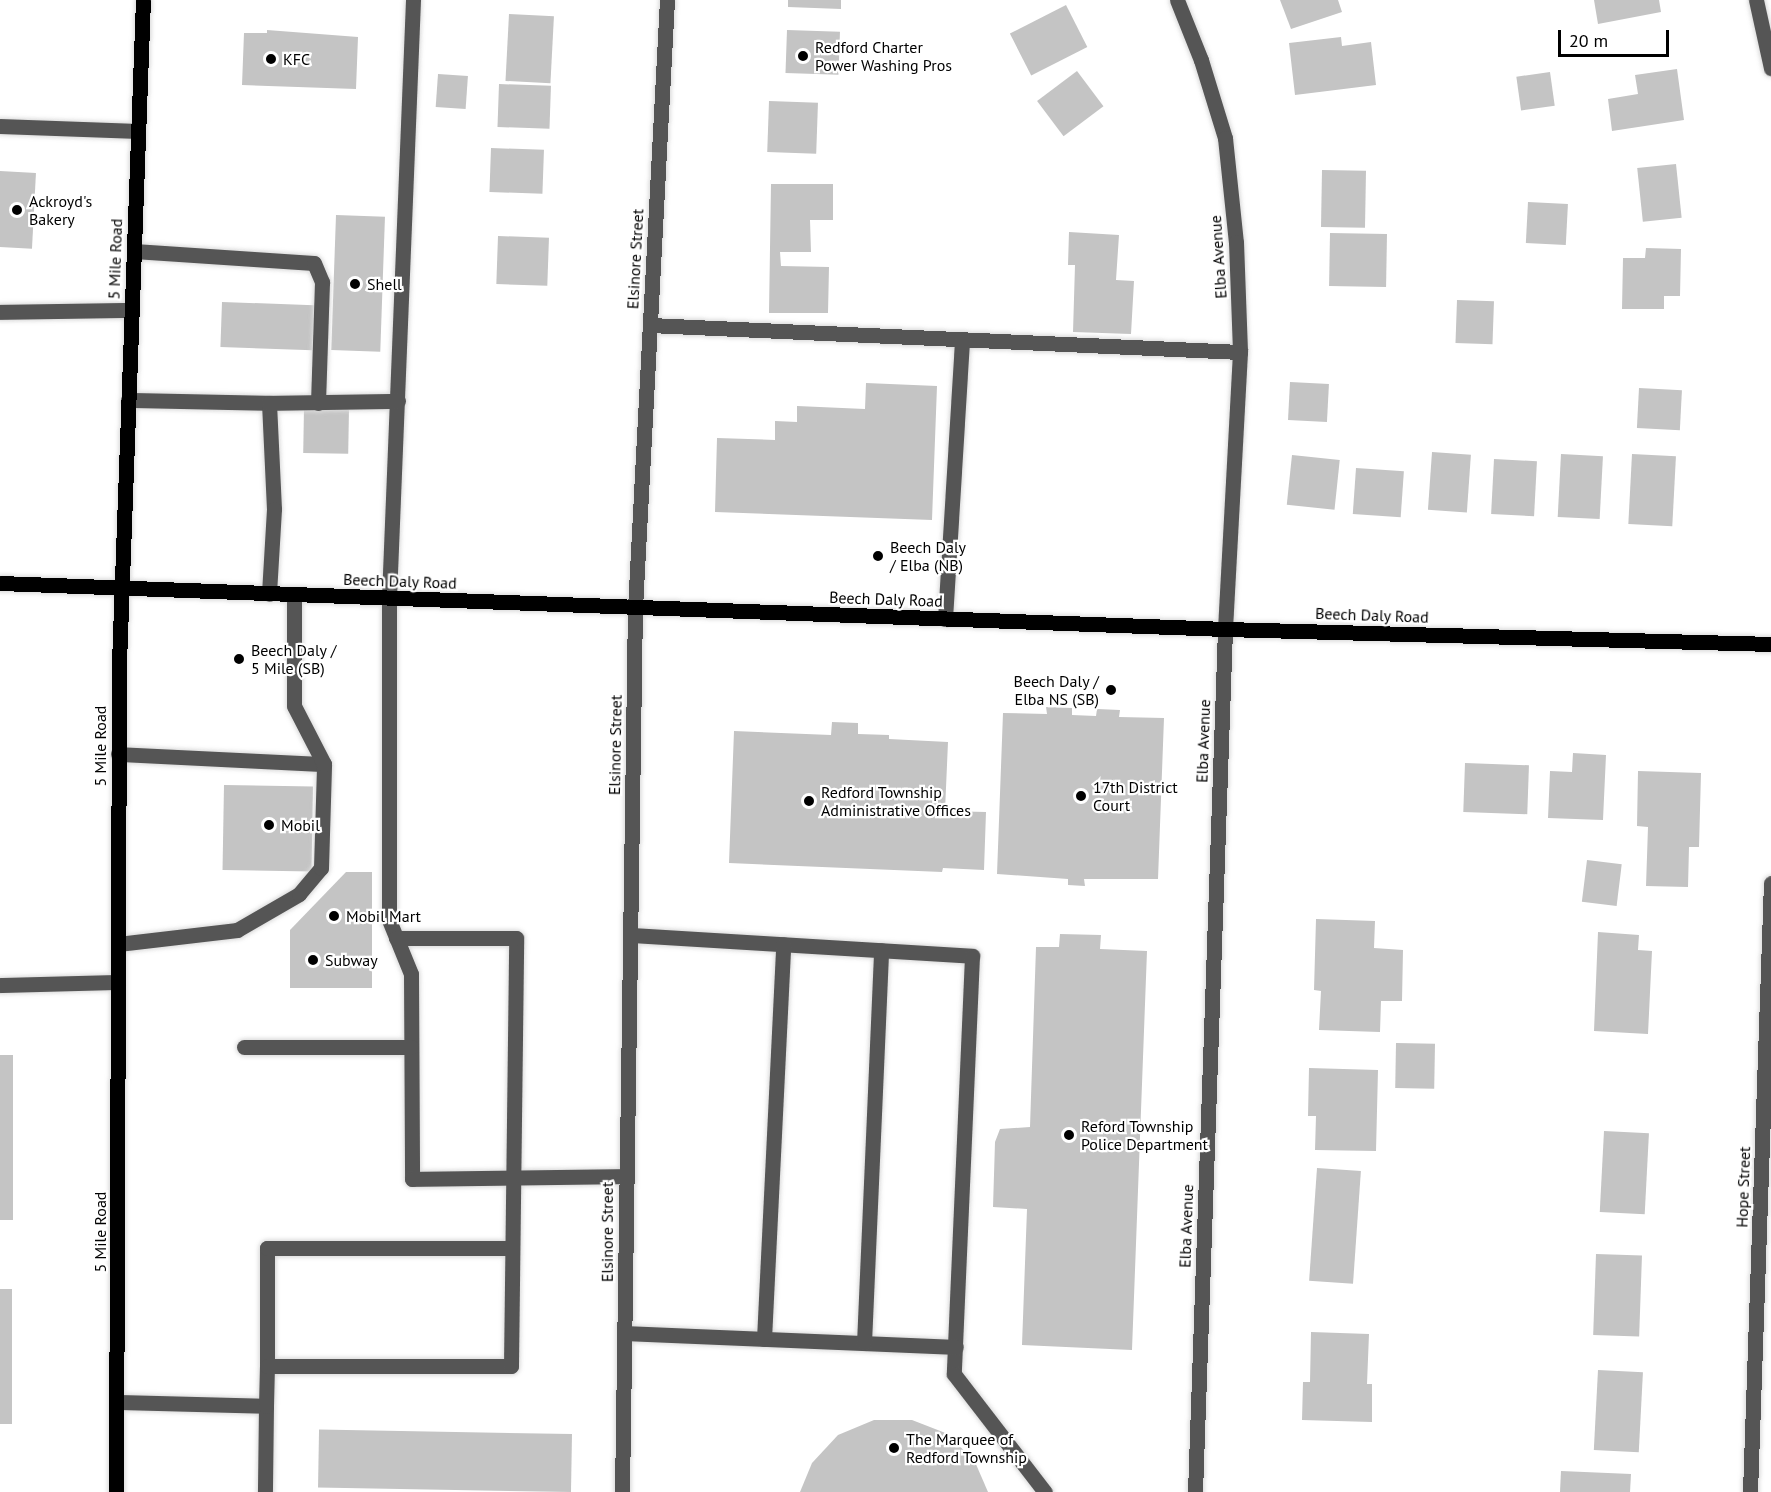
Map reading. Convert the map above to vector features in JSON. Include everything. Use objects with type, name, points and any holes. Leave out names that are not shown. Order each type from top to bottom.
[{"type":"main road","name":"5 Mile Road","points":[[116,1492],[118,754],[121,586],[143,0]]},
{"type":"main road","name":"Beech Daly Road","points":[[0,583],[1225,629],[1771,644]]},
{"type":"street","points":[[413,0],[389,597],[389,920],[411,974],[412,1179],[626,1176]]},
{"type":"street","name":"Elsinore Street","points":[[622,1492],[635,608],[667,0]]},
{"type":"street","name":"Elba Avenue","points":[[1176,0],[1201,60],[1225,138],[1236,242],[1240,352],[1225,629],[1195,1492]]},
{"type":"street","points":[[1756,0],[1771,68]]},
{"type":"street","points":[[0,126],[138,131]]},
{"type":"street","points":[[134,251],[314,263],[322,282],[318,403]]},
{"type":"street","points":[[0,312],[132,310]]},
{"type":"street","points":[[650,325],[1240,352]]},
{"type":"street","points":[[945,619],[962,340]]},
{"type":"street","points":[[128,400],[269,404],[398,401]]},
{"type":"street","points":[[269,404],[274,509],[269,594]]},
{"type":"street","points":[[118,944],[237,930],[299,894],[321,868],[324,764],[294,706],[294,594]]},
{"type":"street","points":[[118,754],[324,764]]},
{"type":"street","name":"Hope Street","points":[[1750,1492],[1766,1171],[1771,883]]},
{"type":"street","points":[[631,935],[972,956],[954,1374],[1045,1492]]},
{"type":"street","points":[[267,1366],[511,1366],[510,1248],[516,938],[396,938]]},
{"type":"street","points":[[764,1339],[783,944]]},
{"type":"street","points":[[864,1343],[881,950]]},
{"type":"street","points":[[0,984],[118,982]]},
{"type":"street","points":[[244,1047],[411,1047]]},
{"type":"street","points":[[265,1492],[267,1248],[510,1248]]},
{"type":"street","points":[[625,1333],[956,1347]]},
{"type":"street","points":[[117,1402],[266,1406]]},
{"type":"building","points":[[788,0],[841,0],[841,9],[788,7]]},
{"type":"building","points":[[1280,0],[1338,0],[1342,12],[1291,29]]},
{"type":"building","points":[[1594,0],[1659,0],[1661,12],[1598,24]]},
{"type":"building","points":[[1066,5],[1087,47],[1031,75],[1010,34]]},
{"type":"building","points":[[509,14],[554,16],[550,83],[505,81]]},
{"type":"building","points":[[267,30],[358,37],[356,89],[242,85],[244,33],[267,33]]},
{"type":"building","points":[[787,30],[840,32],[838,75],[785,73]]},
{"type":"building","points":[[1341,37],[1342,46],[1371,42],[1376,85],[1295,95],[1289,43]]},
{"type":"building","points":[[1677,69],[1684,120],[1612,131],[1608,99],[1638,94],[1635,75]]},
{"type":"building","points":[[1077,71],[1103,106],[1064,136],[1037,101]]},
{"type":"building","points":[[1550,72],[1555,106],[1521,110],[1516,77]]},
{"type":"building","points":[[438,74],[468,76],[466,109],[436,107]]},
{"type":"building","points":[[499,84],[551,86],[549,129],[497,127]]},
{"type":"building","points":[[769,101],[818,103],[816,154],[767,152]]},
{"type":"building","points":[[491,148],[544,150],[542,194],[489,192]]},
{"type":"building","points":[[1676,164],[1682,218],[1643,222],[1637,168]]},
{"type":"building","points":[[1322,170],[1366,171],[1365,228],[1321,227]]},
{"type":"building","name":"Ackroyd's Bakery","points":[[0,171],[36,173],[32,249],[0,247]]},
{"type":"building","points":[[771,184],[833,184],[833,220],[810,220],[811,252],[780,252],[781,266],[829,267],[828,313],[769,313]]},
{"type":"building","points":[[1528,202],[1568,204],[1566,245],[1526,243]]},
{"type":"building","points":[[336,215],[385,217],[380,352],[331,350]]},
{"type":"building","points":[[1069,232],[1119,235],[1116,280],[1134,281],[1131,334],[1073,332],[1075,265],[1068,265]]},
{"type":"building","points":[[1330,233],[1387,234],[1386,287],[1329,286]]},
{"type":"building","points":[[498,236],[549,238],[547,286],[496,284]]},
{"type":"building","points":[[1646,248],[1681,249],[1680,296],[1664,296],[1664,309],[1622,309],[1623,258],[1645,258]]},
{"type":"building","points":[[1457,300],[1494,301],[1492,344],[1455,343]]},
{"type":"building","points":[[222,302],[314,305],[312,350],[220,347]]},
{"type":"building","points":[[1290,382],[1329,384],[1327,422],[1288,420]]},
{"type":"building","points":[[866,383],[937,386],[932,520],[715,512],[717,438],[775,440],[775,421],[797,422],[797,406],[865,409]]},
{"type":"building","points":[[1639,388],[1682,390],[1680,430],[1637,428]]},
{"type":"building","points":[[304,408],[349,409],[348,454],[303,453]]},
{"type":"building","points":[[1432,452],[1471,455],[1467,513],[1428,510]]},
{"type":"building","points":[[1561,454],[1603,456],[1600,519],[1558,517]]},
{"type":"building","points":[[1632,454],[1676,456],[1672,526],[1628,524]]},
{"type":"building","points":[[1292,455],[1340,460],[1335,510],[1287,505]]},
{"type":"building","points":[[1494,459],[1537,461],[1534,516],[1491,514]]},
{"type":"building","points":[[1356,468],[1404,471],[1401,517],[1353,514]]},
{"type":"building","name":"17th District Court","points":[[1046,707],[1072,708],[1072,715],[1096,716],[1097,709],[1120,710],[1119,717],[1164,718],[1158,879],[1084,879],[1085,886],[1068,885],[1068,879],[997,874],[1003,713],[1047,714]]},
{"type":"building","name":"Redford Township Administrative Offices","points":[[832,722],[858,723],[858,734],[889,735],[889,739],[948,742],[945,811],[986,812],[984,870],[943,868],[942,872],[729,863],[734,731],[831,735]]},
{"type":"building","points":[[1573,753],[1606,755],[1603,820],[1548,818],[1550,771],[1572,772]]},
{"type":"building","points":[[1465,763],[1529,765],[1527,814],[1463,812]]},
{"type":"building","points":[[1638,771],[1701,773],[1699,847],[1689,847],[1688,887],[1646,886],[1648,827],[1637,826]]},
{"type":"building","points":[[224,785],[313,787],[312,872],[223,870]]},
{"type":"building","points":[[1587,860],[1622,864],[1617,906],[1582,902]]},
{"type":"building","points":[[346,872],[372,872],[372,988],[290,988],[290,930]]},
{"type":"building","points":[[1316,919],[1375,921],[1374,948],[1403,950],[1402,1001],[1381,1001],[1380,1032],[1319,1030],[1321,991],[1314,990]]},
{"type":"building","points":[[1598,932],[1639,935],[1638,950],[1652,951],[1648,1034],[1594,1031]]},
{"type":"building","name":"Reford Township Police Department","points":[[1060,934],[1101,935],[1100,949],[1147,951],[1132,1350],[1022,1345],[1027,1209],[993,1207],[995,1142],[1000,1129],[1030,1127],[1036,947],[1059,947]]},
{"type":"building","points":[[1396,1043],[1435,1044],[1434,1089],[1395,1088]]},
{"type":"building","points":[[0,1055],[13,1055],[13,1220],[0,1220]]},
{"type":"building","points":[[1309,1068],[1378,1070],[1376,1151],[1315,1150],[1316,1116],[1308,1116]]},
{"type":"building","points":[[1604,1131],[1649,1133],[1645,1214],[1600,1212]]},
{"type":"building","points":[[1317,1168],[1361,1171],[1353,1284],[1309,1281]]},
{"type":"building","points":[[1596,1254],[1642,1256],[1639,1337],[1593,1335]]},
{"type":"building","points":[[0,1289],[12,1289],[12,1424],[0,1424]]},
{"type":"building","points":[[1311,1332],[1369,1334],[1367,1384],[1372,1384],[1372,1422],[1302,1420],[1303,1382],[1310,1382]]},
{"type":"building","points":[[1598,1370],[1643,1372],[1639,1452],[1594,1450]]},
{"type":"building","name":"The Marquee of Redford Township","points":[[874,1420],[912,1420],[948,1434],[975,1462],[988,1492],[800,1492],[812,1463],[838,1435]]},
{"type":"building","points":[[319,1430],[572,1434],[571,1492],[318,1488]]},
{"type":"building","points":[[1561,1471],[1631,1474],[1630,1492],[1560,1492]]},
{"type":"place","name":"Redford Charter Power Washing Pros","points":[[803,56]]},
{"type":"place","name":"KFC","points":[[271,59]]},
{"type":"place","name":"Ackroyd's Bakery","points":[[17,210]]},
{"type":"place","name":"Shell","points":[[355,284]]},
{"type":"place","name":"Beech Daly / Elba (NB)","points":[[878,556]]},
{"type":"place","name":"Beech Daly / 5 Mile (SB)","points":[[239,659]]},
{"type":"place","name":"Beech Daly / Elba NS (SB)","points":[[1111,690]]},
{"type":"place","name":"17th District Court","points":[[1081,796]]},
{"type":"place","name":"Redford Township Administrative Offices","points":[[809,801]]},
{"type":"place","name":"Mobil","points":[[269,825]]},
{"type":"place","name":"Mobil Mart","points":[[334,916]]},
{"type":"place","name":"Subway","points":[[313,960]]},
{"type":"place","name":"Reford Township Police Department","points":[[1069,1135]]},
{"type":"place","name":"The Marquee of Redford Township","points":[[894,1448]]}]
